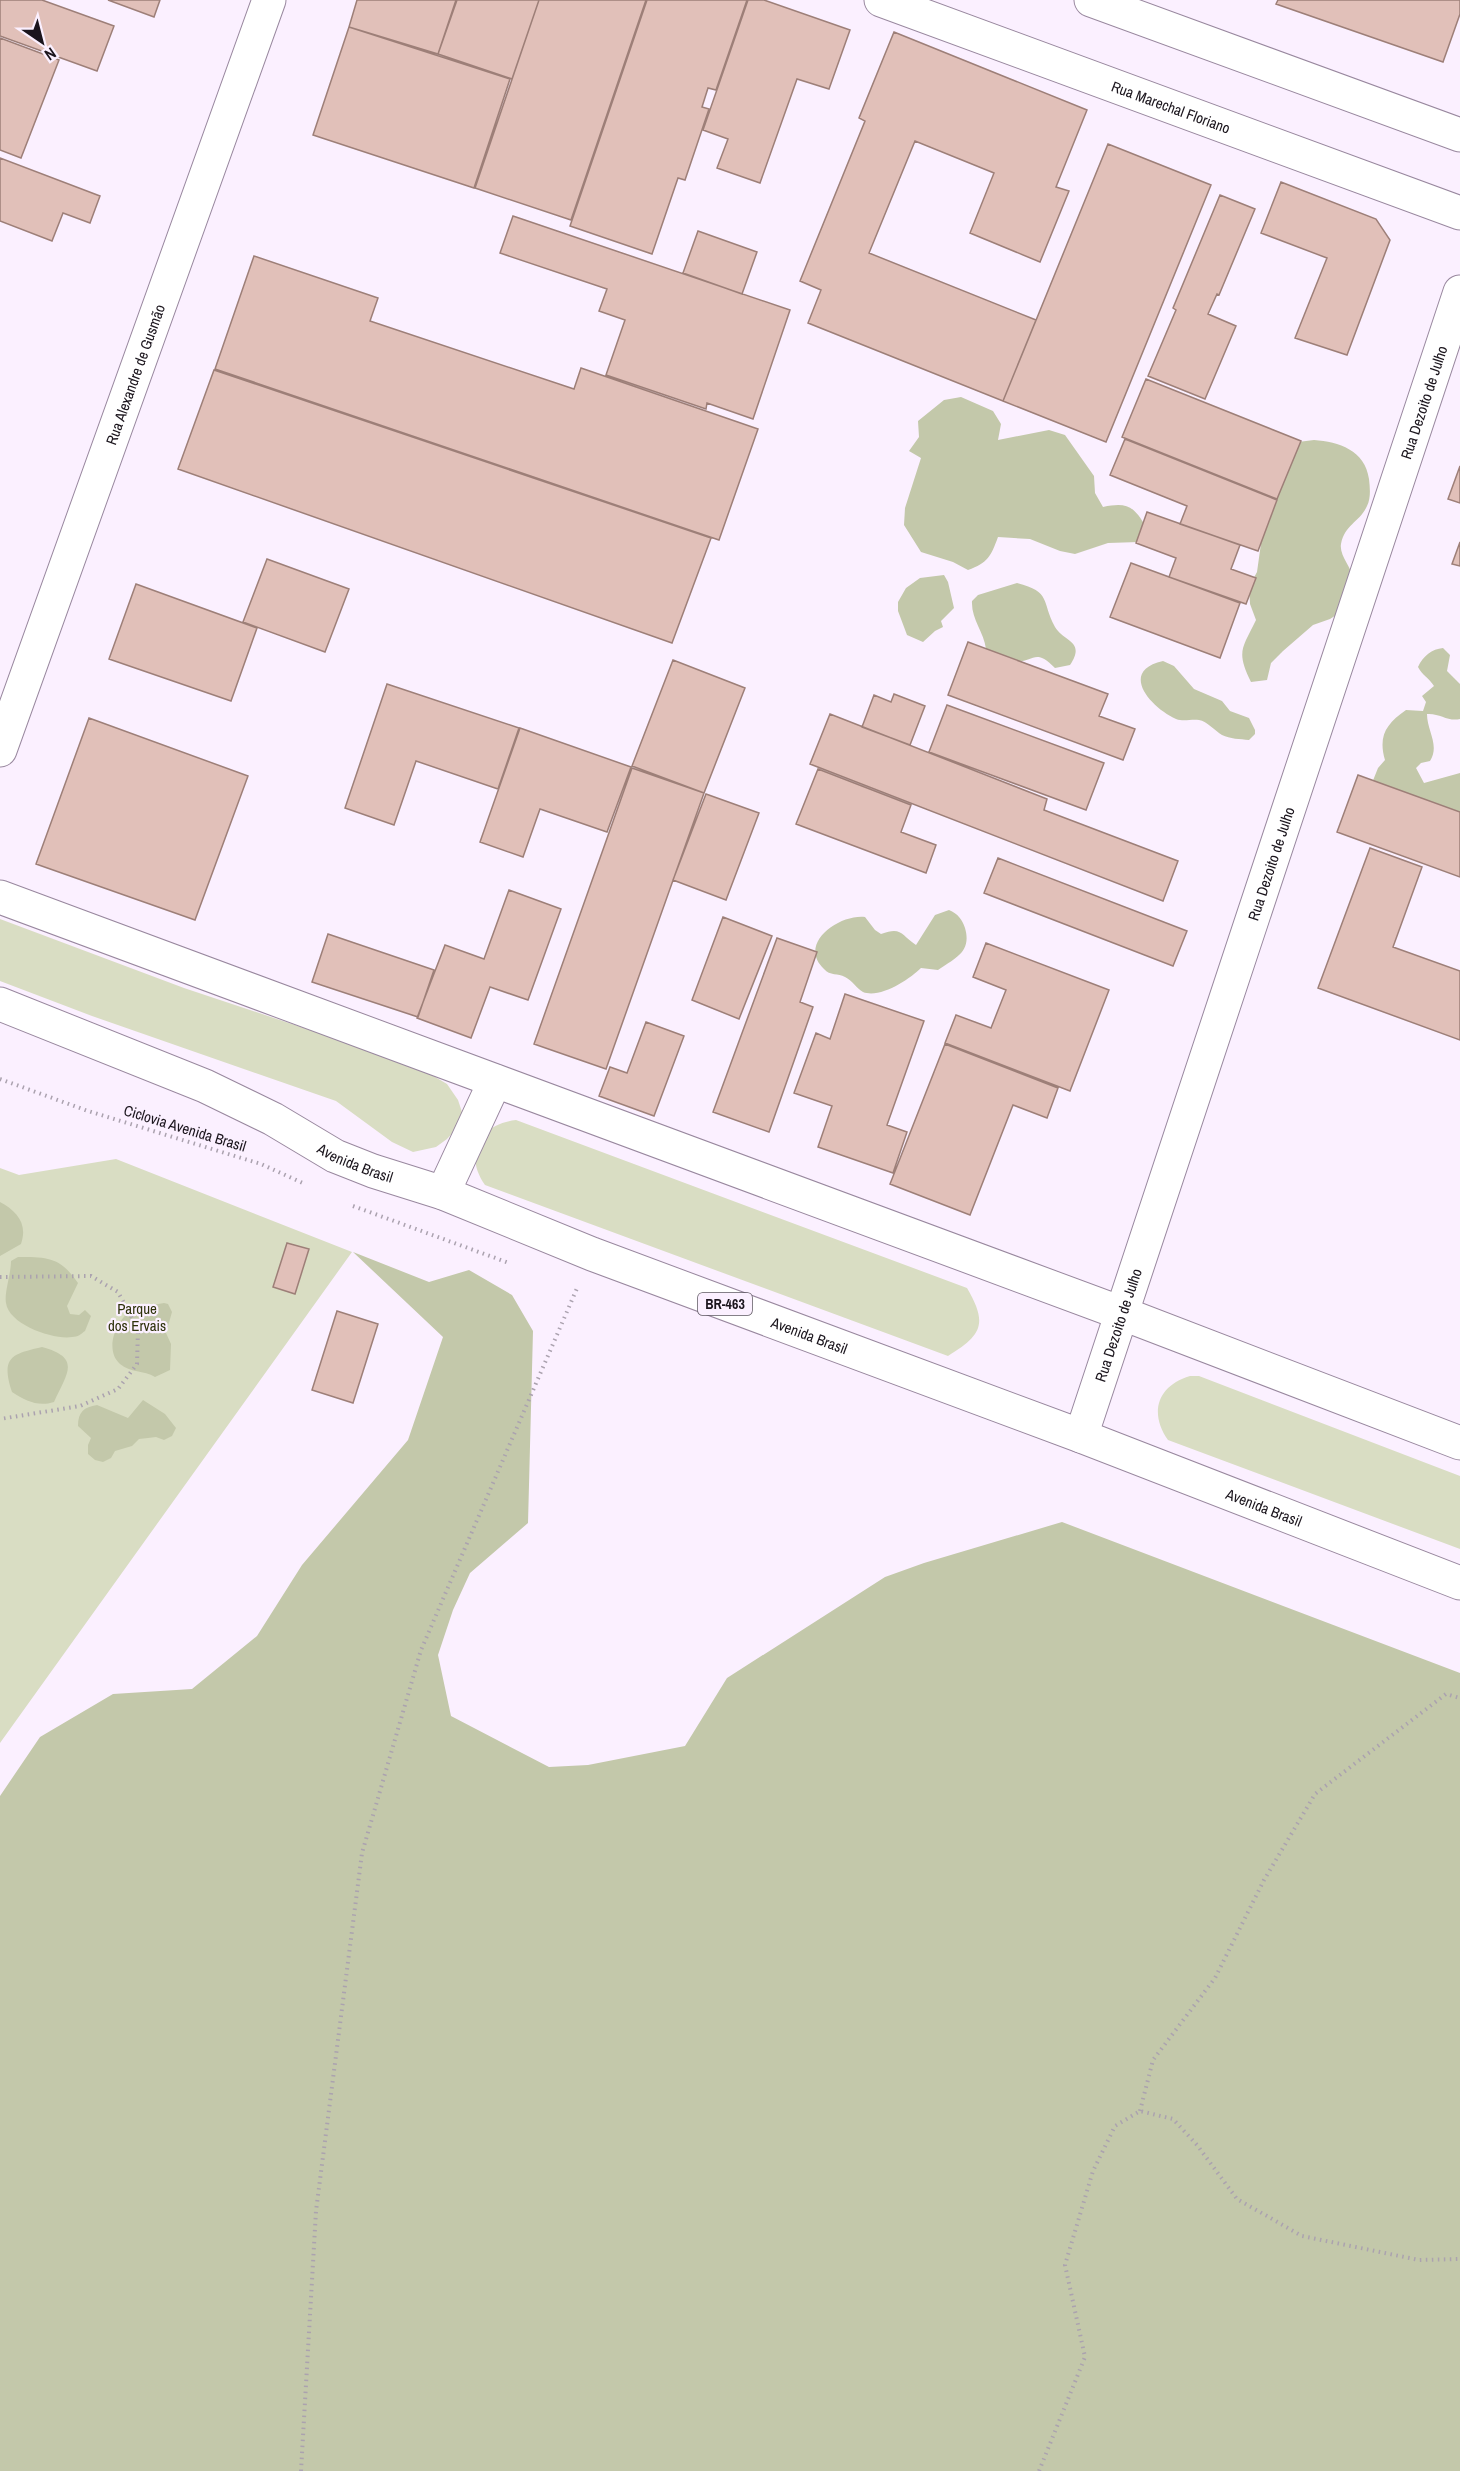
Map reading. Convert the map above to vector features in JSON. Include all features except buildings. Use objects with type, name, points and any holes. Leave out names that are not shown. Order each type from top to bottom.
[{"type":"main road","name":"Rua Alexandre de Gusmão","points":[[0,750],[269,0]]},
{"type":"main road","name":"Rua Marechal Floriano","points":[[881,0],[1460,213]]},
{"type":"main road","points":[[1091,0],[1460,135]]},
{"type":"main road","name":"Rua Dezoito de Julho","points":[[1081,1436],[1460,292]]},
{"type":"main road","points":[[0,897],[1121,1313],[1460,1443]]},
{"type":"main road","name":"Avenida Brasil","points":[[0,1004],[205,1086],[273,1119],[335,1156],[373,1171],[443,1193],[592,1254],[1081,1436],[1460,1583]]},
{"type":"main road","points":[[443,1193],[495,1081]]},
{"type":"path","name":"Ciclovia Avenida Brasil","points":[[0,1079],[88,1110],[261,1164],[315,1189]]},
{"type":"path","points":[[348,1203],[358,1208]]},
{"type":"path","points":[[301,2471],[316,2211],[362,1853],[421,1650],[592,1254]]},
{"type":"path","points":[[0,1277],[91,1276],[118,1292],[138,1329],[137,1364],[118,1389],[80,1406],[0,1419]]},
{"type":"path","points":[[1039,2471],[1085,2357],[1065,2265],[1098,2162],[1115,2126],[1140,2110],[1153,2060],[1215,1978],[1264,1880],[1315,1794],[1446,1694],[1460,1698]]},
{"type":"path","points":[[1140,2110],[1173,2119],[1197,2145],[1238,2199],[1302,2236],[1419,2260],[1460,2259]]},
{"type":"green space","points":[[961,397],[993,411],[1001,424],[998,440],[1049,430],[1065,435],[1094,476],[1095,493],[1103,507],[1118,505],[1129,507],[1138,514],[1146,527],[1139,542],[1108,543],[1075,554],[1060,551],[1030,539],[998,537],[988,558],[980,565],[968,570],[953,562],[921,552],[904,525],[905,508],[921,458],[909,451],[919,437],[918,421],[944,400]]},
{"type":"green space","points":[[1314,440],[1333,443],[1349,449],[1356,454],[1367,469],[1370,489],[1368,503],[1361,516],[1349,527],[1341,544],[1342,553],[1352,575],[1352,586],[1344,610],[1330,619],[1313,625],[1283,651],[1271,663],[1267,680],[1251,682],[1242,656],[1244,644],[1256,620],[1250,604],[1249,587],[1257,572],[1264,522],[1226,497],[1238,463],[1298,442]]},
{"type":"green space","points":[[944,575],[954,608],[941,621],[943,627],[923,642],[907,635],[898,611],[898,602],[906,588],[920,578]]},
{"type":"green space","points":[[1017,583],[1028,586],[1041,594],[1055,627],[1075,646],[1076,651],[1070,665],[1055,668],[1038,657],[1020,661],[1011,660],[986,649],[973,614],[972,601],[978,595]]},
{"type":"green space","points":[[1443,648],[1450,655],[1447,671],[1460,684],[1460,719],[1427,714],[1434,749],[1433,755],[1430,761],[1421,763],[1416,768],[1424,783],[1460,773],[1460,822],[1372,783],[1378,768],[1385,760],[1383,737],[1385,731],[1393,720],[1406,710],[1423,711],[1426,702],[1422,696],[1434,686],[1418,667],[1420,663],[1425,656]]},
{"type":"green space","points":[[1163,661],[1174,666],[1194,689],[1222,701],[1230,711],[1249,718],[1255,734],[1249,740],[1228,737],[1202,721],[1176,719],[1157,707],[1143,690],[1141,681],[1143,673],[1150,666]]},
{"type":"green space","points":[[949,910],[963,922],[967,936],[964,949],[960,954],[938,970],[921,968],[902,982],[878,993],[863,992],[848,978],[826,971],[817,959],[815,950],[818,941],[825,932],[844,920],[865,917],[881,934],[897,931],[916,945],[935,915]]},
{"type":"green space","points":[[0,919],[184,988],[415,1065],[447,1084],[458,1100],[462,1112],[457,1128],[436,1147],[413,1152],[392,1142],[336,1101],[92,1016],[0,981]]},
{"type":"green space","points":[[516,1120],[967,1288],[978,1311],[978,1328],[968,1342],[948,1356],[485,1185],[476,1162],[479,1142],[493,1127]]},
{"type":"green space","name":"Parque dos Ervais","points":[[116,1159],[352,1252],[0,1743],[0,1168],[19,1175]]},
{"type":"green space","points":[[0,1202],[20,1219],[23,1237],[21,1244],[0,1256]]},
{"type":"green space","points":[[353,1252],[429,1282],[469,1270],[512,1295],[533,1331],[528,1523],[470,1573],[453,1610],[438,1655],[451,1716],[549,1767],[588,1765],[685,1746],[727,1678],[885,1577],[1062,1522],[1460,1673],[1460,2471],[0,2471],[0,1796],[40,1737],[113,1694],[192,1689],[257,1636],[302,1565],[408,1440],[443,1337]]},
{"type":"green space","points":[[18,1257],[52,1260],[71,1274],[78,1283],[67,1306],[70,1314],[79,1315],[85,1310],[91,1316],[85,1331],[74,1337],[55,1336],[33,1329],[15,1318],[9,1311],[6,1299],[11,1261]]},
{"type":"green space","points":[[168,1304],[172,1312],[166,1333],[171,1344],[170,1370],[155,1377],[124,1367],[115,1358],[112,1343],[121,1321],[135,1309]]},
{"type":"green space","points":[[42,1347],[63,1356],[68,1368],[54,1402],[43,1404],[27,1400],[12,1392],[8,1371],[9,1364],[17,1355]]},
{"type":"green space","points":[[1190,1376],[1199,1376],[1460,1476],[1460,1549],[1168,1440],[1159,1420],[1159,1402],[1170,1386]]},
{"type":"green space","points":[[143,1400],[165,1414],[176,1428],[172,1436],[164,1440],[156,1437],[139,1439],[132,1446],[115,1451],[111,1458],[103,1462],[95,1460],[88,1454],[91,1438],[78,1426],[79,1417],[83,1411],[97,1405],[128,1418]]}]
